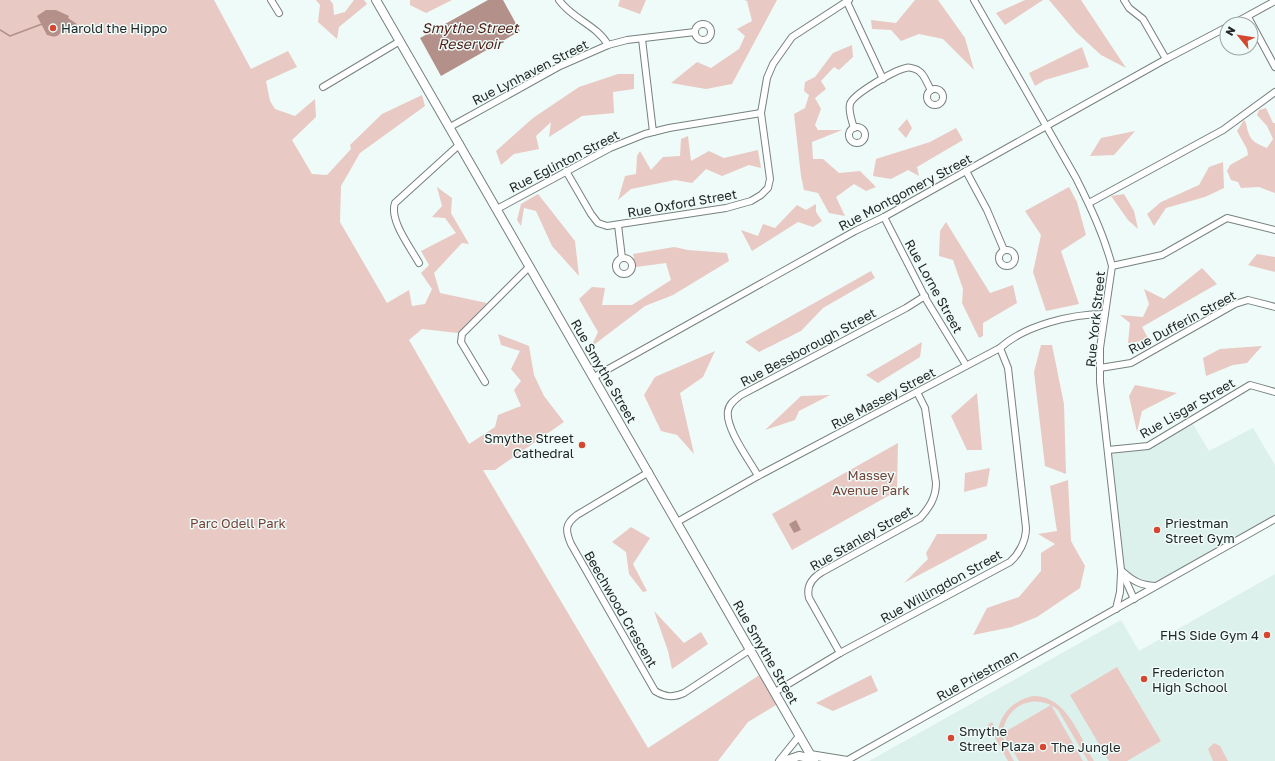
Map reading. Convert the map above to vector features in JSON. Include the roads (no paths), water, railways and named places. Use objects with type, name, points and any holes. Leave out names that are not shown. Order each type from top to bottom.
[{"type":"main road","name":"Rue Smythe Street","points":[[376,0],[678,522],[812,758]]},
{"type":"main road","points":[[784,761],[799,756],[847,761]]},
{"type":"street","points":[[271,0],[279,13]]},
{"type":"street","points":[[559,0],[574,15],[600,34],[608,45]]},
{"type":"street","name":"Rue York Street","points":[[974,0],[1089,203],[1112,266],[1101,342],[1100,368],[1121,570],[1134,599]]},
{"type":"street","points":[[1124,0],[1129,8],[1143,19],[1166,59]]},
{"type":"street","points":[[848,1],[883,79]]},
{"type":"street","name":"Rue Oxford Street","points":[[566,171],[598,223],[607,226],[726,208],[751,201],[761,195],[768,188],[770,180],[770,166],[761,113],[767,78],[772,64],[792,37],[848,1]]},
{"type":"street","points":[[1248,16],[1275,1]]},
{"type":"street","name":"Rue Montgomery Street","points":[[594,377],[855,230],[884,217],[1166,59],[1219,31]]},
{"type":"street","name":"Rue Lynhaven Street","points":[[450,127],[560,66],[608,45],[627,40],[642,40],[695,32]]},
{"type":"street","points":[[1259,37],[1275,67]]},
{"type":"street","points":[[323,86],[400,40]]},
{"type":"street","points":[[642,40],[653,132]]},
{"type":"street","points":[[854,128],[850,109],[852,99],[859,93],[906,67],[914,68],[922,74],[931,90]]},
{"type":"street","points":[[1089,203],[1223,130],[1275,92]]},
{"type":"street","name":"Rue Eglinton Street","points":[[497,209],[610,148],[653,132],[761,113]]},
{"type":"street","points":[[419,263],[394,218],[393,210],[395,203],[460,144]]},
{"type":"street","points":[[966,172],[987,210],[1004,250]]},
{"type":"street","name":"Rue Lorne Street","points":[[884,217],[925,296],[966,366]]},
{"type":"street","points":[[1112,266],[1162,255],[1227,218],[1275,230]]},
{"type":"street","points":[[618,225],[622,258]]},
{"type":"street","points":[[485,382],[461,342],[462,334],[530,266]]},
{"type":"street","name":"Rue Bessborough Street","points":[[758,476],[730,428],[727,418],[728,410],[732,402],[741,394],[906,308],[925,296]]},
{"type":"street","name":"Rue Dufferin Street","points":[[1100,368],[1131,363],[1235,304],[1248,300],[1275,307]]},
{"type":"street","name":"Rue Massey Street","points":[[678,522],[758,476],[1000,348],[1009,340],[1058,319],[1081,315],[1105,314]]},
{"type":"street","name":"Rue Willingdon Street","points":[[775,692],[840,653],[1010,562],[1016,556],[1026,535],[1026,528],[1008,368],[1000,348]]},
{"type":"street","name":"Rue Lisgar Street","points":[[1108,450],[1148,446],[1250,385],[1275,392]]},
{"type":"street","name":"Rue Stanley Street","points":[[840,653],[808,593],[811,580],[822,572],[920,518],[930,505],[936,494],[936,484],[925,408],[917,392]]},
{"type":"street","name":"Beechwood Crescent","points":[[648,472],[569,521],[567,535],[655,691],[665,696],[678,696],[751,649]]},
{"type":"street","name":"Rue Priestman","points":[[847,761],[1275,519]]},
{"type":"street","points":[[1121,570],[1134,581],[1142,585],[1155,586]]},
{"type":"street","points":[[1116,609],[1120,592],[1121,570]]},
{"type":"street","points":[[779,761],[800,735]]},
{"type":"water","name":"Smythe Street Reservoir","points":[[488,0],[503,0],[520,31],[441,76],[420,38]]},
{"type":"water","points":[[46,10],[56,10],[69,16],[68,18],[77,24],[70,31],[61,32],[57,36],[53,37],[47,35],[37,16]]},
{"type":"water","points":[[796,520],[801,530],[794,533],[789,524]]},
{"type":"waterway","points":[[0,30],[10,36],[42,24]]},
{"type":"place","name":"Harold the Hippo","points":[[53,28]]},
{"type":"place","name":"Smythe Street Cathedral","points":[[582,445]]},
{"type":"place","name":"Priestman Street Gym","points":[[1157,530]]},
{"type":"place","name":"FHS Side Gym 4","points":[[1267,635]]},
{"type":"place","name":"Fredericton High School","points":[[1144,679]]},
{"type":"place","name":"Smythe Street Plaza","points":[[951,738]]},
{"type":"place","name":"The Jungle","points":[[1043,747]]},
{"type":"park label","name":"Massey Avenue Park","points":[[871,482]]},
{"type":"park label","name":"Parc Odell Park","points":[[238,523]]}]
